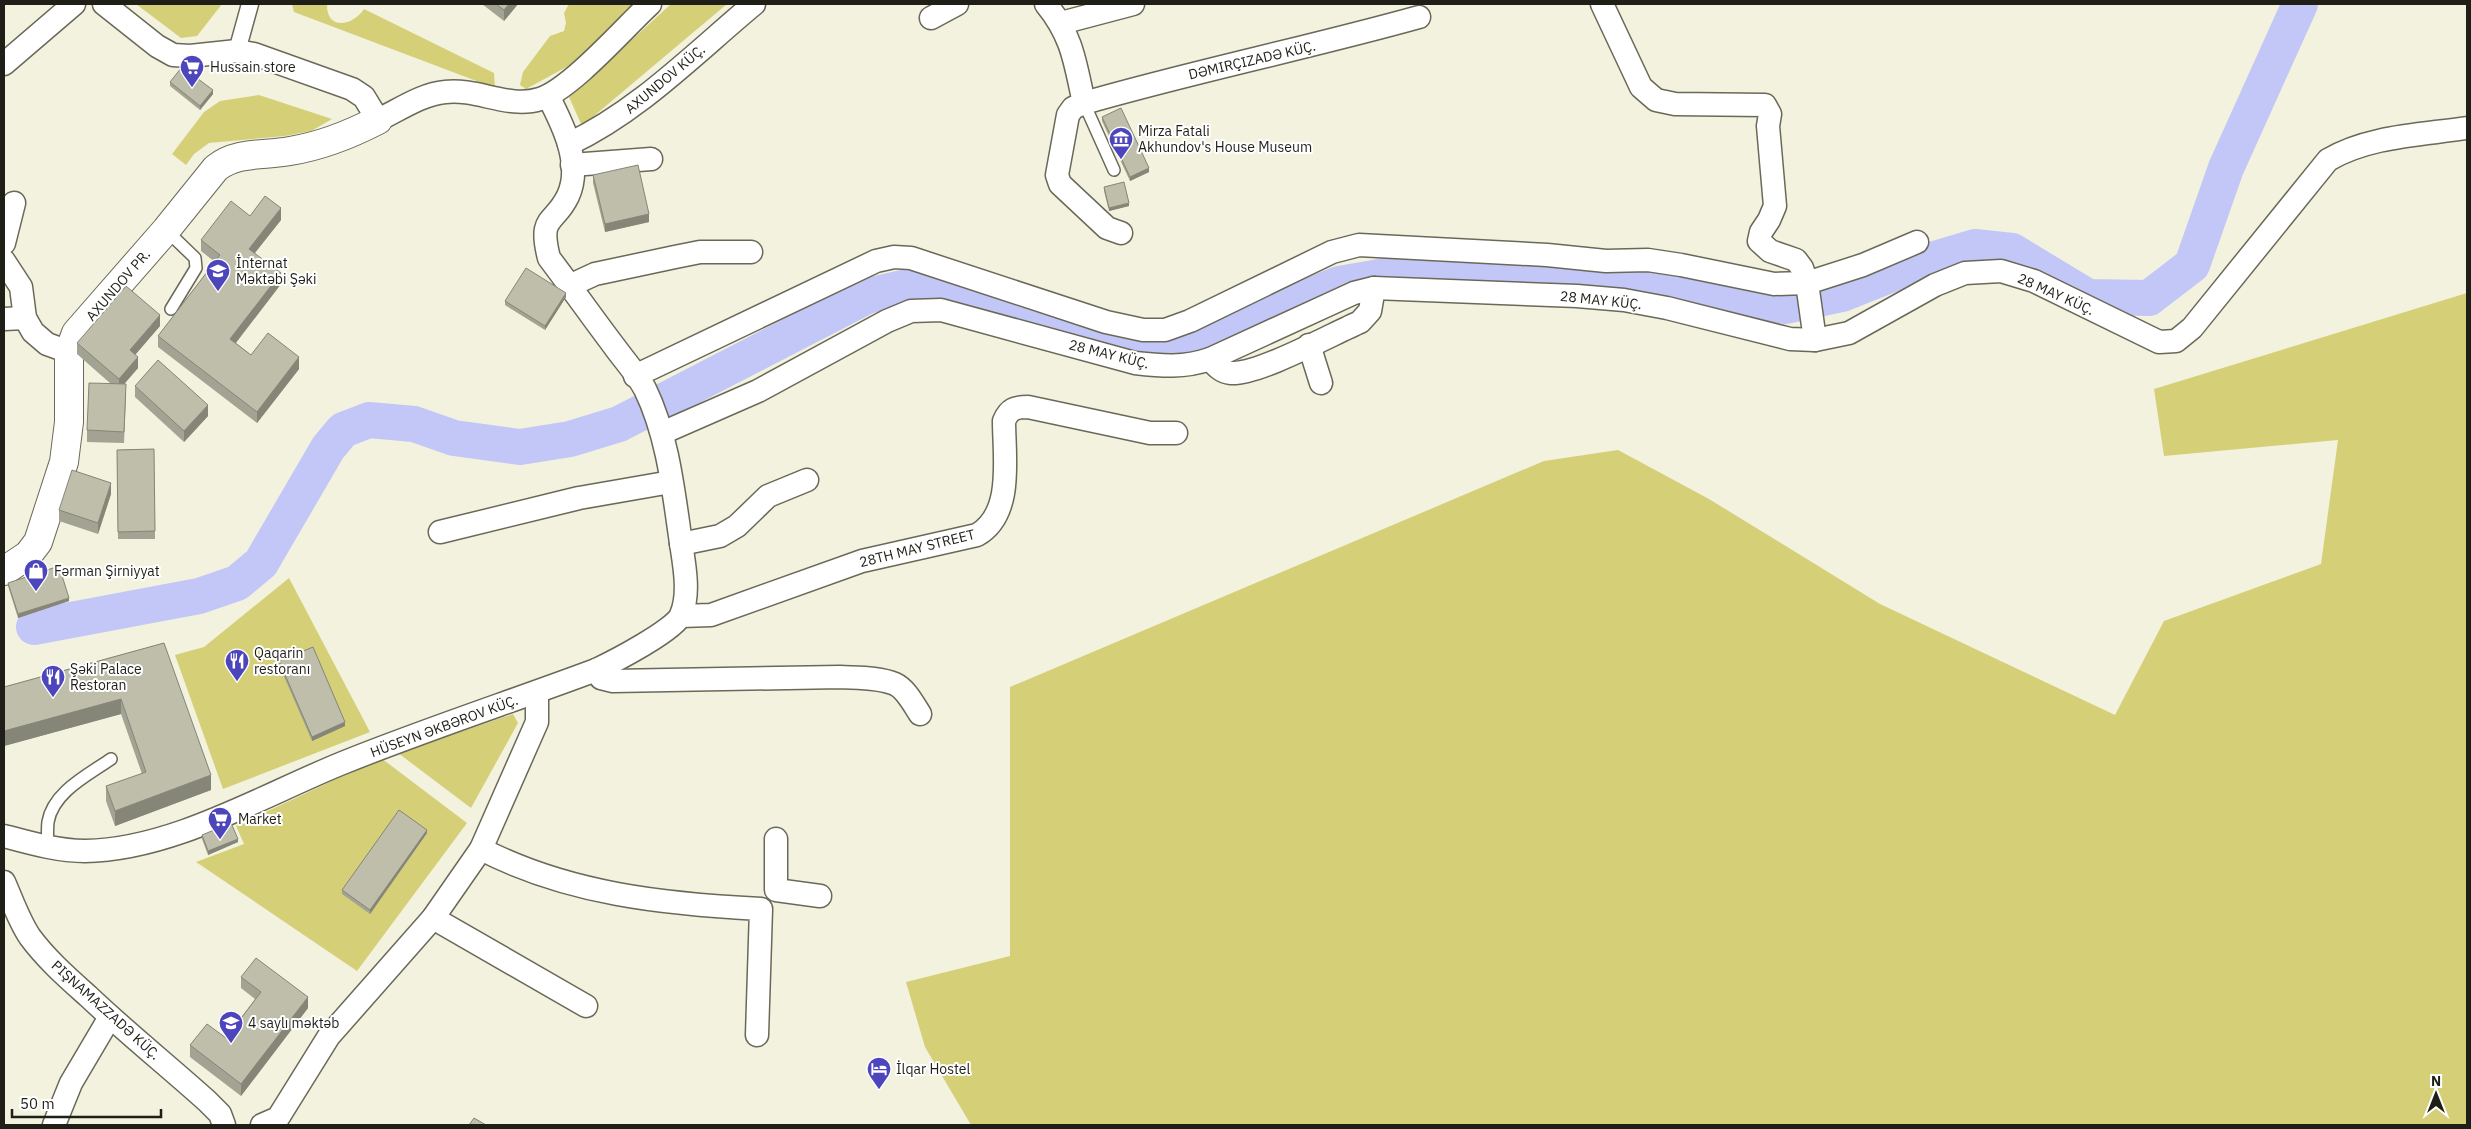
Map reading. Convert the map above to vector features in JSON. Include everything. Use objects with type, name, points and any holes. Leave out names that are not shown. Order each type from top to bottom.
[{"type":"street","points":[[4,64],[74,4]]},
{"type":"street","points":[[104,4],[157,46],[173,55],[190,56],[238,51],[254,54],[352,89],[364,97],[378,120],[429,96],[446,92],[464,92],[528,102],[548,96],[569,81],[650,4]]},
{"type":"street","points":[[238,51],[250,4]]},
{"type":"street","name":"AXUNDOV KÜÇ.","points":[[571,154],[599,130],[625,112],[754,4]]},
{"type":"street","points":[[932,18],[957,4]]},
{"type":"street","points":[[1046,4],[1061,23],[1071,44],[1084,104],[1073,108],[1068,115],[1057,175],[1060,184],[1107,228],[1121,233]]},
{"type":"street","points":[[1061,23],[1133,4]]},
{"type":"street","points":[[1602,4],[1641,87],[1656,100],[1675,104],[1765,105],[1770,114],[1768,126],[1774,206],[1769,220],[1760,232],[1759,242],[1770,251],[1796,260],[1808,287],[1814,331]]},
{"type":"street","name":"DƏMIRÇIZADƏ KÜÇ.","points":[[1084,104],[1143,86],[1321,44],[1419,17]]},
{"type":"street","points":[[548,96],[571,154],[569,195],[550,218],[545,230],[549,258],[640,382],[659,426],[671,482],[681,544],[685,583],[685,599],[681,616]]},
{"type":"street","name":"AXUNDOV PR.","points":[[4,571],[28,555],[38,542],[64,462],[69,422],[69,352],[76,333],[166,230],[216,168],[226,160],[236,156],[291,151],[319,144],[378,120]]},
{"type":"street","name":"28 MAY KÜÇ.","points":[[659,426],[758,391],[886,321],[911,311],[941,310],[1135,363],[1166,367],[1194,364],[1210,359],[1354,293],[1374,288],[1577,296],[1624,300],[1667,308],[1790,338],[1814,331],[1849,333],[1935,285],[1965,273],[2001,270],[2034,281],[2159,342],[2176,341],[2192,328],[2328,160],[2344,150],[2377,142],[2467,128]]},
{"type":"street","points":[[571,154],[651,159]]},
{"type":"street","points":[[4,243],[14,204]]},
{"type":"street","points":[[640,382],[867,265],[894,257],[911,258],[1106,322],[1143,330],[1165,330],[1190,321],[1332,252],[1359,245],[1547,255],[1606,261],[1648,260],[1774,284],[1808,287],[1917,242]]},
{"type":"street","points":[[569,286],[595,274],[700,252],[751,252]]},
{"type":"street","points":[[4,261],[21,287],[14,318],[47,344],[69,352]]},
{"type":"street","points":[[1210,359],[1219,370],[1232,373],[1256,369],[1360,322],[1370,311],[1374,288]]},
{"type":"street","points":[[1309,345],[1321,383]]},
{"type":"street","name":"28TH MAY STREET","points":[[681,616],[711,614],[862,561],[977,535],[988,529],[998,510],[1005,484],[1004,421],[1008,412],[1016,406],[1150,433],[1176,433]]},
{"type":"street","points":[[681,544],[720,536],[737,526],[768,496],[806,480]]},
{"type":"street","points":[[440,532],[579,498],[671,482]]},
{"type":"street","name":"HÜSEYN ƏKBƏROV KÜÇ.","points":[[4,836],[47,846],[85,851],[154,841],[345,762],[596,670],[634,650],[674,624],[681,616]]},
{"type":"street","points":[[596,670],[601,678],[613,681],[840,677],[874,680],[896,684],[906,694],[920,714]]},
{"type":"street","points":[[276,1123],[328,1036],[433,918],[481,849],[537,722],[538,692]]},
{"type":"street","points":[[757,1035],[761,909],[776,890],[776,839]]},
{"type":"street","points":[[481,849],[514,866],[598,891],[652,901],[761,909]]},
{"type":"street","name":"PIŞNAMAZZADƏ KÜÇ.","points":[[4,882],[12,923],[30,936],[61,971],[110,1017],[207,1100],[220,1114],[224,1125]]},
{"type":"street","points":[[776,890],[820,896]]},
{"type":"street","points":[[433,918],[586,1006]]},
{"type":"street","points":[[54,1125],[71,1083],[110,1017]]},
{"type":"lane","points":[[1084,104],[1114,170]]},
{"type":"lane","points":[[166,230],[195,258],[196,268],[171,309]]},
{"type":"lane","points":[[47,846],[48,822],[55,803],[73,786],[111,759]]},
{"type":"shaded area","points":[[136,4],[222,4],[197,36],[181,38]]},
{"type":"shaded area","points":[[292,4],[327,4],[331,18],[335,22],[341,23],[353,19],[364,9],[494,73],[495,88],[294,12]]},
{"type":"shaded area","points":[[569,4],[634,4],[572,64],[526,89],[520,85],[523,72],[550,36],[564,31],[566,23],[564,13]]},
{"type":"shaded area","points":[[671,4],[727,4],[582,126],[569,97]]},
{"type":"shaded area","points":[[259,95],[332,119],[311,131],[285,136],[209,143],[194,154],[186,165],[172,154],[204,112],[220,101]]},
{"type":"shaded area","points":[[2467,293],[2467,1125],[971,1125],[925,1047],[906,982],[1010,956],[1010,687],[1544,461],[1618,450],[1709,499],[1880,604],[2115,715],[2164,621],[2321,564],[2338,440],[2164,456],[2154,389]]},
{"type":"shaded area","points":[[289,578],[370,732],[223,789],[175,655],[204,647]]},
{"type":"shaded area","points":[[513,714],[518,723],[471,808],[398,753]]},
{"type":"shaded area","points":[[381,758],[467,823],[357,971],[196,862],[244,844],[236,826]]},
{"type":"building","points":[[496,4],[509,4],[504,10]]},
{"type":"building","points":[[182,67],[213,90],[200,106],[170,82]]},
{"type":"building","points":[[1121,108],[1149,168],[1130,177],[1102,117]]},
{"type":"building","points":[[638,165],[649,214],[605,224],[593,175]]},
{"type":"building","points":[[1124,182],[1129,203],[1109,208],[1104,187]]},
{"type":"building","points":[[265,196],[281,208],[249,249],[281,273],[230,339],[251,355],[268,333],[299,357],[257,412],[158,336],[220,255],[201,240],[231,201],[250,216]]},
{"type":"building","points":[[526,268],[566,293],[545,326],[505,301]]},
{"type":"building","points":[[126,286],[160,315],[130,350],[138,357],[119,379],[77,343]]},
{"type":"building","points":[[158,360],[208,405],[184,431],[135,386]]},
{"type":"building","points":[[89,383],[126,384],[124,432],[87,430]]},
{"type":"building","points":[[154,449],[155,531],[118,532],[117,450]]},
{"type":"building","points":[[72,470],[111,483],[98,523],[59,510]]},
{"type":"building","points":[[59,566],[69,598],[18,614],[8,583]]},
{"type":"building","points":[[164,643],[211,775],[115,811],[106,786],[146,772],[121,699],[4,731],[4,687]]},
{"type":"building","points":[[313,647],[345,722],[312,737],[279,661]]},
{"type":"building","points":[[399,810],[427,830],[370,910],[342,890]]},
{"type":"building","points":[[231,823],[238,839],[208,851],[202,835]]},
{"type":"building","points":[[256,958],[308,997],[241,1084],[190,1045],[207,1024],[226,1038],[261,992],[241,977]]},
{"type":"building","points":[[474,1118],[486,1125],[469,1125]]},
{"type":"waterway","points":[[34,627],[199,596],[237,583],[261,563],[328,448],[343,430],[369,420],[414,424],[454,438],[520,447],[570,439],[619,424],[867,296],[911,286],[940,288],[1115,342],[1176,346],[1250,320],[1339,284],[1397,274],[1586,277],[1678,287],[1786,306],[1842,294],[1915,265],[1975,247],[2012,251],[2088,297],[2149,298],[2192,265],[2226,168],[2300,4]]},
{"type":"place","name":"Hussain store","points":[[192,88]]},
{"type":"place","name":"Mirza Fatali Akhundov's House Museum","points":[[1121,160]]},
{"type":"place","name":"İnternat Məktəbi Şəki","points":[[218,292]]},
{"type":"place","name":"Fərman Şirniyyat","points":[[36,592]]},
{"type":"place","name":"Qaqarin restoranı","points":[[237,682]]},
{"type":"place","name":"Şəki Palace Restoran","points":[[53,698]]},
{"type":"place","name":"Market","points":[[220,840]]},
{"type":"place","name":"4 saylı məktəb","points":[[231,1044]]},
{"type":"place","name":"İlqar Hostel","points":[[879,1090]]}]
